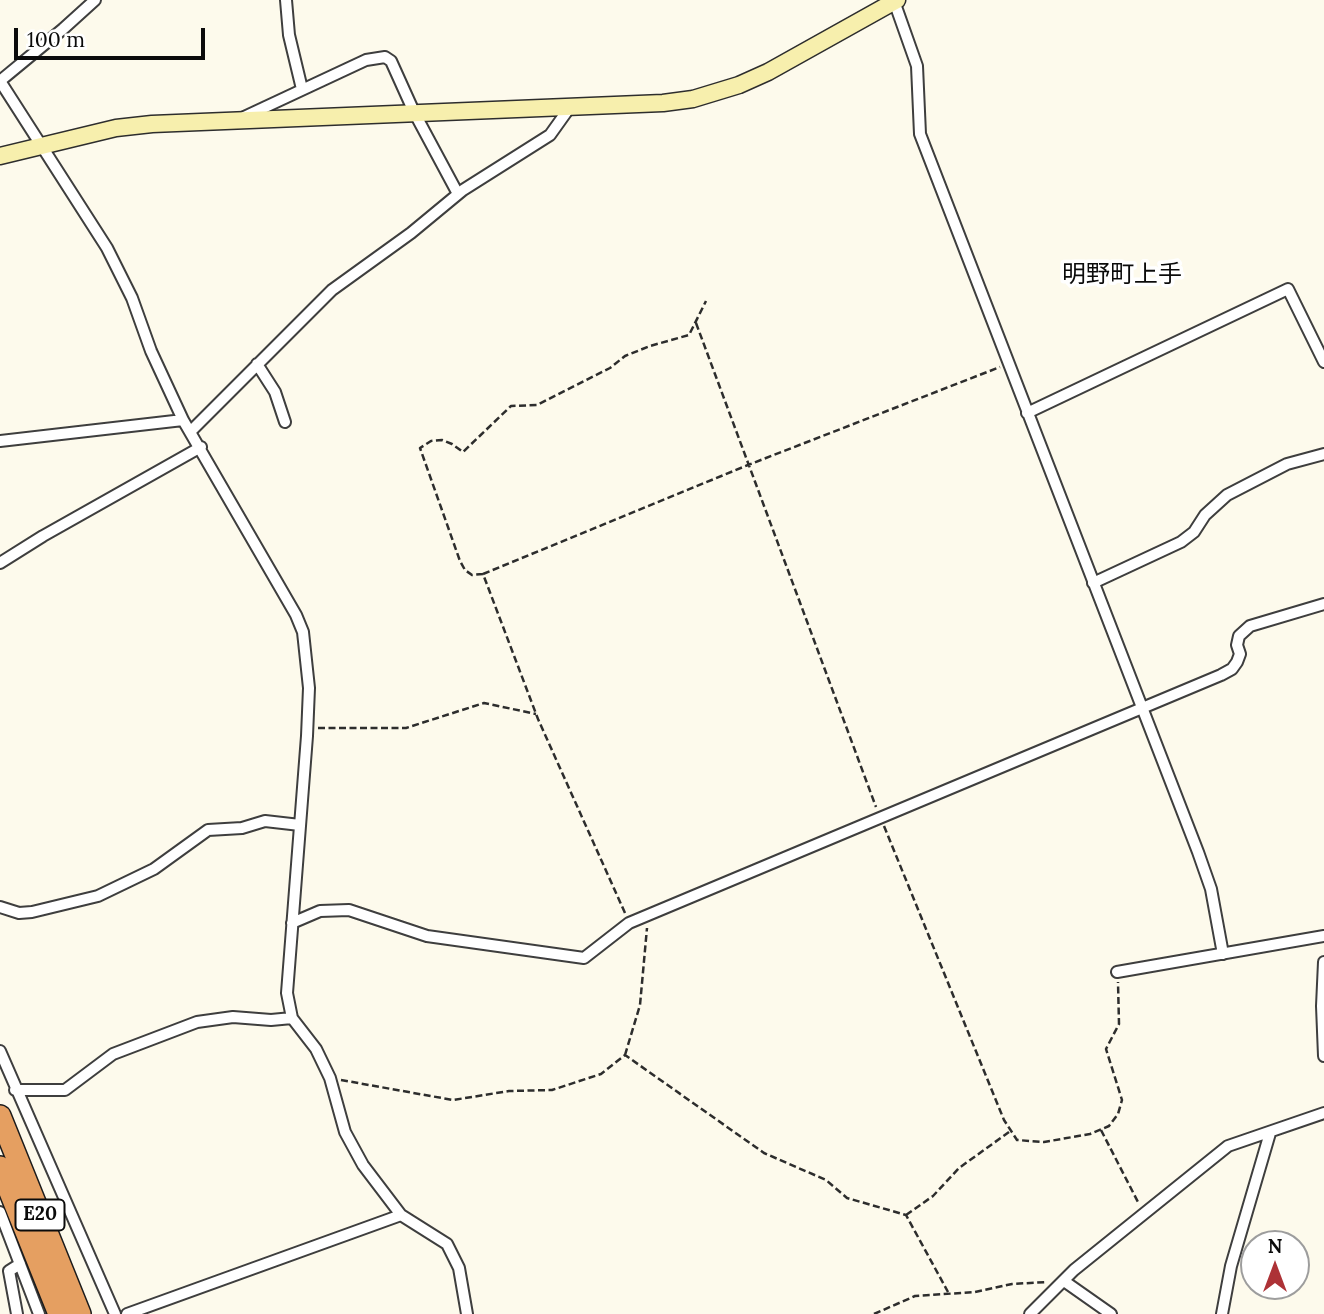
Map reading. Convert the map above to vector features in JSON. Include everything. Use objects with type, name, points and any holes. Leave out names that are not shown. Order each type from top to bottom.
[{"type":"highway","name":"E20","points":[[0,1116],[80,1314]]},
{"type":"highway","name":"E20","points":[[0,1167],[59,1314]]},
{"type":"street","points":[[95,0],[0,81],[107,248],[132,298],[151,351],[183,420],[201,447],[303,632],[309,688],[287,993],[292,1018],[316,1049],[330,1078],[345,1132],[363,1165],[401,1215],[447,1244],[459,1268],[467,1314]]},
{"type":"street","points":[[286,0],[289,35],[302,89]]},
{"type":"street","points":[[0,156],[116,128],[152,124],[242,118],[663,103],[716,93],[768,72],[895,1],[917,66],[920,134],[1184,814],[1210,889],[1223,954]]},
{"type":"street","points":[[242,118],[366,60],[385,57],[390,61],[458,194]]},
{"type":"street","points":[[190,432],[332,290],[411,233],[458,194],[550,135],[570,107]]},
{"type":"street","points":[[1027,413],[1288,289],[1324,362]]},
{"type":"street","points":[[257,364],[275,392],[285,422]]},
{"type":"street","points":[[0,441],[183,420]]},
{"type":"street","points":[[0,563],[201,447]]},
{"type":"street","points":[[1093,583],[1181,542],[1194,533],[1205,514],[1227,495],[1287,464],[1324,454]]},
{"type":"street","points":[[292,923],[320,911],[349,910],[427,936],[584,958],[629,923],[1232,669],[1240,654],[1237,645],[1239,636],[1250,626],[1324,604]]},
{"type":"street","points":[[0,907],[19,914],[98,896],[154,869],[208,831],[242,828],[265,821],[300,825]]},
{"type":"street","points":[[1117,972],[1324,936]]},
{"type":"street","points":[[1324,962],[1324,1056]]},
{"type":"street","points":[[15,1090],[65,1090],[113,1054],[197,1022],[233,1017],[271,1020],[292,1018]]},
{"type":"street","points":[[0,1051],[115,1314]]},
{"type":"street","points":[[1030,1314],[1074,1270],[1228,1146],[1324,1113]]},
{"type":"street","points":[[1222,1314],[1231,1266],[1270,1133]]},
{"type":"street","points":[[0,1212],[38,1314]]},
{"type":"street","points":[[127,1314],[401,1215]]},
{"type":"street","points":[[17,1314],[9,1271],[20,1264]]},
{"type":"street","points":[[1064,1280],[1111,1314]]},
{"type":"path","points":[[706,301],[689,335],[625,356],[610,368],[537,405],[511,406],[463,452],[442,440],[420,448],[465,570],[472,575],[483,574],[748,465],[1008,364]]},
{"type":"path","points":[[483,574],[536,714],[629,923]]},
{"type":"path","points":[[307,728],[406,728],[484,703],[536,714]]},
{"type":"path","points":[[330,1078],[453,1100],[509,1091],[552,1090],[601,1074],[625,1055],[640,1005],[648,915]]},
{"type":"path","points":[[625,1055],[764,1153],[826,1180],[847,1198],[905,1215],[948,1292]]},
{"type":"path","points":[[1101,1129],[1144,1215]]},
{"type":"path","points":[[905,1215],[933,1196],[959,1168],[1010,1131]]},
{"type":"path","points":[[874,1314],[915,1296],[975,1292],[1012,1284],[1064,1280]]},
{"type":"district","name":"明野町上手","points":[[1122,275]]}]
